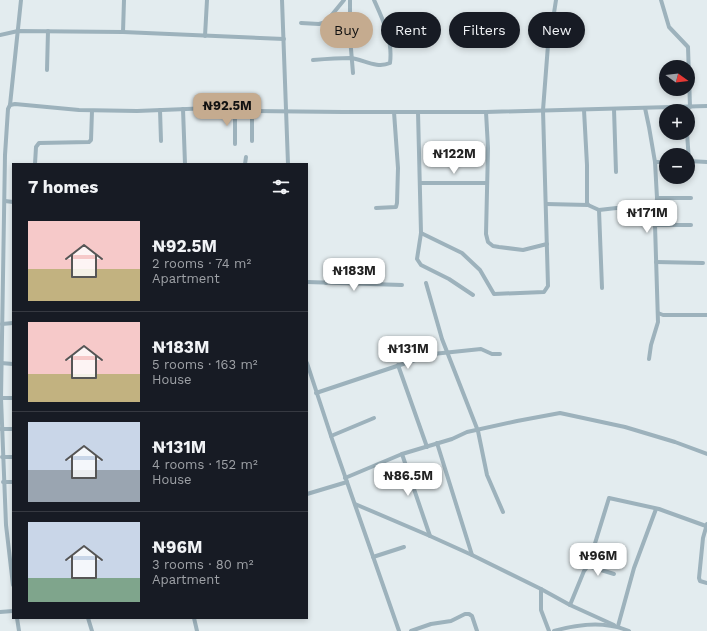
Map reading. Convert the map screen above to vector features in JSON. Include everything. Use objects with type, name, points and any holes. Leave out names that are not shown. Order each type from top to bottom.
[{"type":"street","points":[[12,577],[2,479],[0,387],[1,298],[8,109],[10,105],[21,0]]},
{"type":"street","points":[[123,32],[124,0]]},
{"type":"street","points":[[206,0],[206,36]]},
{"type":"street","points":[[282,0],[288,163]]},
{"type":"street","points":[[300,23],[319,24],[326,22],[344,0]]},
{"type":"street","points":[[350,0],[353,73]]},
{"type":"street","points":[[313,60],[352,58],[372,64],[390,63],[390,44],[388,34],[374,0]]},
{"type":"street","points":[[421,233],[462,252],[480,270],[491,287],[492,292],[496,294],[546,291],[548,286],[544,110],[548,45],[547,33],[556,0]]},
{"type":"street","points":[[661,0],[669,27],[688,47],[690,104]]},
{"type":"street","points":[[0,35],[18,31],[123,32],[284,39]]},
{"type":"street","points":[[47,70],[48,32]]},
{"type":"street","points":[[10,105],[15,104],[92,110],[211,108],[252,111],[286,110],[394,112],[486,112],[659,108]]},
{"type":"street","points":[[695,107],[707,106]]},
{"type":"street","points":[[645,108],[655,162],[657,198],[655,225],[658,313],[657,328],[651,345],[649,359]]},
{"type":"street","points":[[183,109],[185,163]]},
{"type":"street","points":[[614,109],[616,172]]},
{"type":"street","points":[[35,163],[36,147],[39,143],[89,142],[91,140],[92,110]]},
{"type":"street","points":[[160,110],[161,141]]},
{"type":"street","points":[[235,110],[235,144]]},
{"type":"street","points":[[584,110],[588,205]]},
{"type":"street","points":[[252,111],[252,141]]},
{"type":"street","points":[[376,208],[392,208],[396,206],[397,203],[398,168],[394,112]]},
{"type":"street","points":[[418,112],[421,183],[421,233],[417,259],[421,265],[449,279],[473,295]]},
{"type":"street","points":[[486,112],[488,148],[486,234],[488,242],[493,246],[523,250],[547,244]]},
{"type":"street","points":[[245,163],[246,157]]},
{"type":"street","points":[[695,162],[707,162]]},
{"type":"street","points":[[421,183],[487,183]]},
{"type":"street","points":[[657,198],[691,198]]},
{"type":"street","points":[[4,201],[12,202]]},
{"type":"street","points":[[546,204],[588,205],[599,210],[634,206],[656,207]]},
{"type":"street","points":[[599,210],[602,288]]},
{"type":"street","points":[[655,225],[691,225]]},
{"type":"street","points":[[656,262],[703,263]]},
{"type":"street","points":[[326,265],[326,283]]},
{"type":"street","points":[[308,282],[402,285]]},
{"type":"street","points":[[426,283],[448,352],[478,430],[487,475],[503,512]]},
{"type":"street","points":[[658,313],[663,315],[707,315]]},
{"type":"street","points":[[1,327],[12,323]]},
{"type":"street","points":[[416,338],[423,357]]},
{"type":"street","points":[[316,393],[423,357],[448,352],[482,349],[492,354],[500,354]]},
{"type":"street","points":[[0,363],[12,364]]},
{"type":"street","points":[[398,365],[426,447]]},
{"type":"street","points":[[308,366],[399,630],[394,631]]},
{"type":"street","points":[[1,398],[12,398]]},
{"type":"street","points":[[308,494],[346,480],[402,454],[452,439],[467,432],[560,413],[625,427],[675,442],[707,454]]},
{"type":"street","points":[[331,436],[374,418]]},
{"type":"street","points":[[1,429],[12,429]]},
{"type":"street","points":[[437,443],[472,555]]},
{"type":"street","points":[[402,454],[430,536]]},
{"type":"street","points":[[2,456],[12,457]]},
{"type":"street","points":[[2,479],[12,482]]},
{"type":"street","points":[[570,605],[584,571],[588,566],[609,498],[656,509],[707,525],[699,578],[700,581],[707,583]]},
{"type":"street","points":[[355,504],[472,555],[570,605],[629,631]]},
{"type":"street","points":[[616,626],[634,568],[656,509]]},
{"type":"street","points":[[0,523],[6,525]]},
{"type":"street","points":[[373,557],[404,547]]},
{"type":"street","points":[[588,566],[614,574]]},
{"type":"street","points":[[701,566],[707,568]]},
{"type":"street","points":[[541,589],[541,610],[549,631]]},
{"type":"street","points":[[0,612],[12,611]]},
{"type":"street","points":[[411,631],[431,624],[451,621],[467,614],[472,616],[478,631]]},
{"type":"street","points":[[17,619],[19,631]]},
{"type":"street","points":[[88,619],[92,631]]},
{"type":"street","points":[[194,619],[197,631]]},
{"type":"street","points":[[554,631],[578,625],[616,626]]}]
